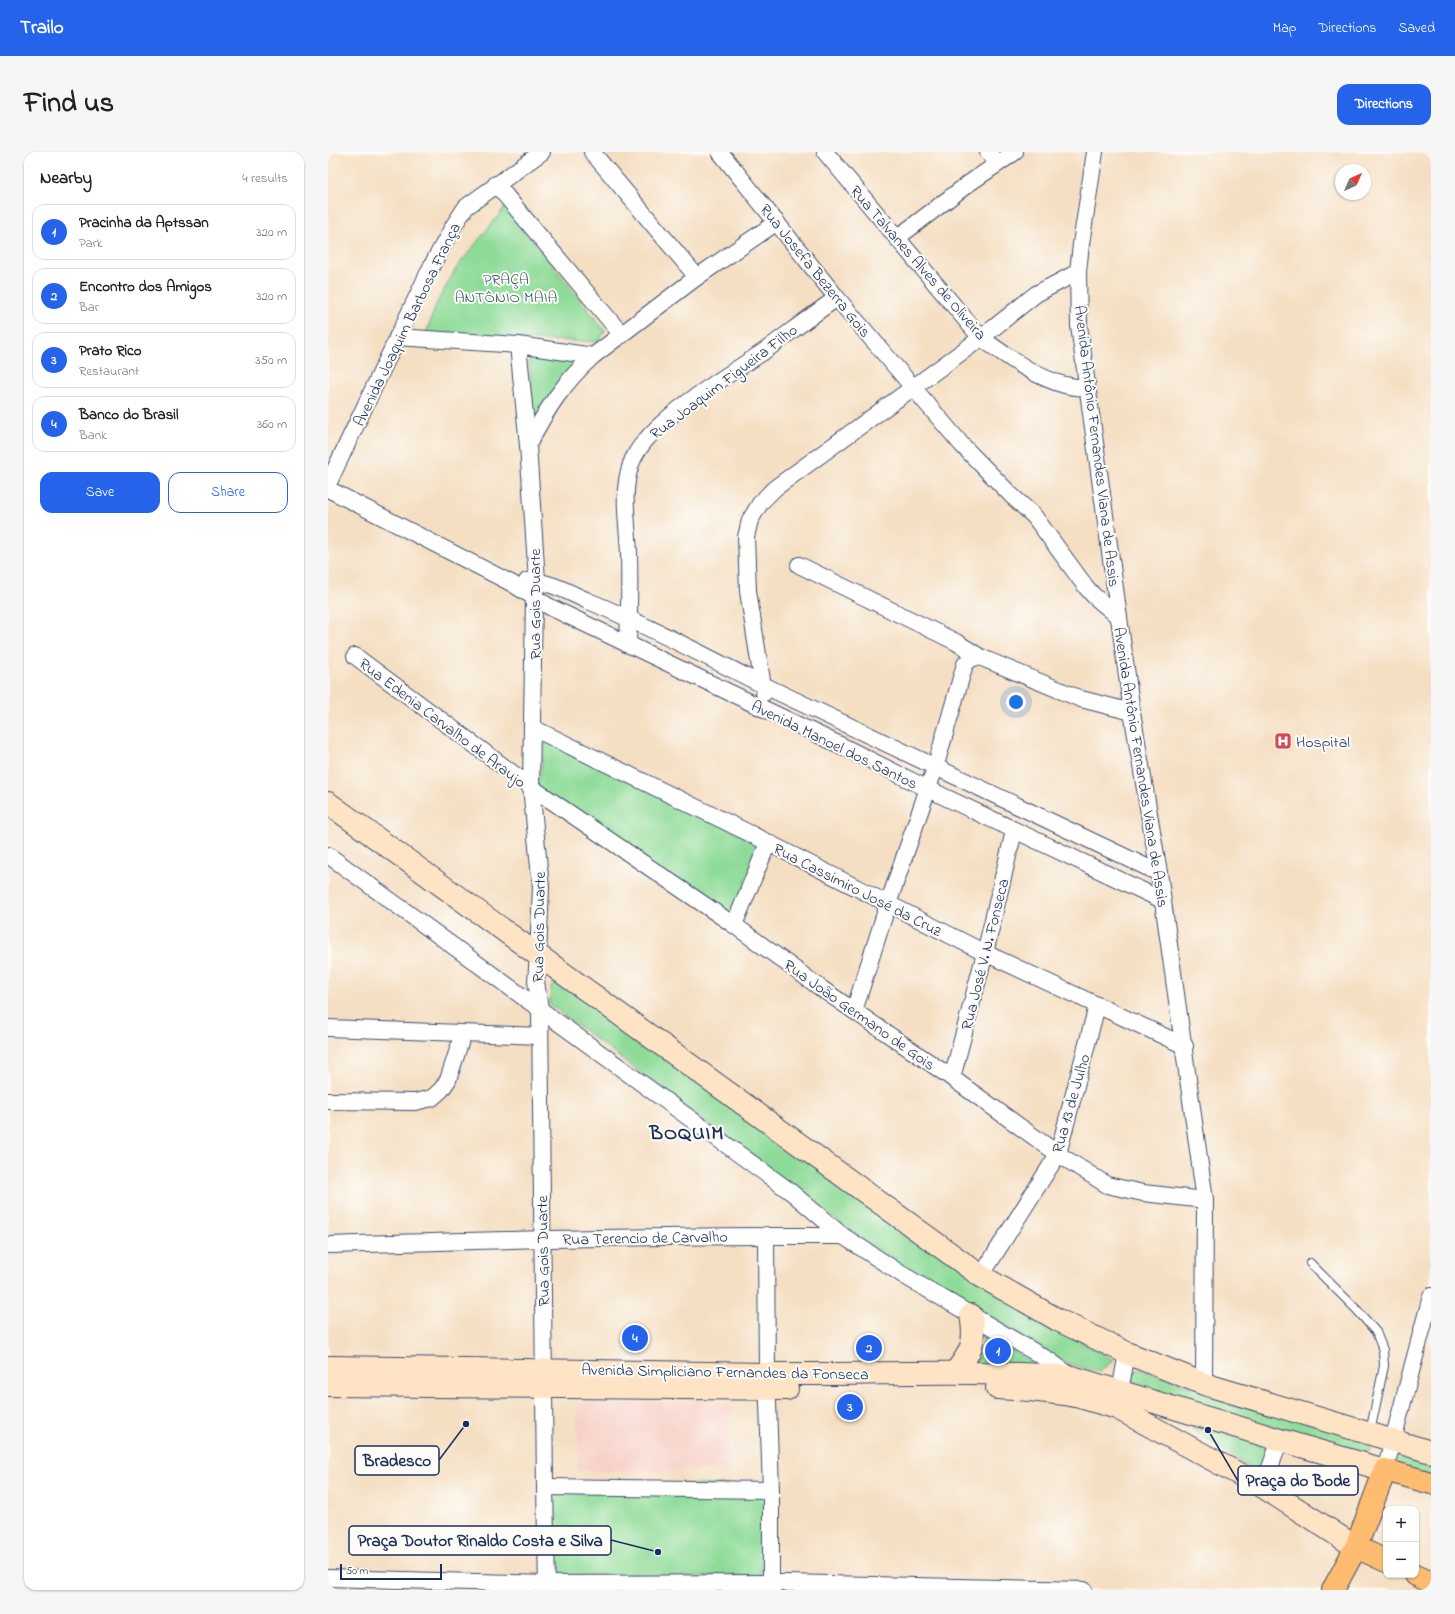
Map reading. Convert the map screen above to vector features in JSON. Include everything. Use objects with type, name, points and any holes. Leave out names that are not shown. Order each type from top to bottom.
[{"type":"main road","points":[[328,803],[981,1276],[1058,1320],[1127,1353],[1204,1384],[1431,1452]]},
{"type":"main road","points":[[955,1372],[965,1360],[972,1346],[974,1330],[971,1315]]},
{"type":"main road","name":"Avenida Simpliciano Fernandes da Fonseca","points":[[328,1367],[545,1378],[970,1386],[1030,1390],[1119,1399]]},
{"type":"main road","name":"Avenida Simpliciano Fernandes da Fonseca","points":[[768,1381],[955,1372],[1039,1374],[1072,1377],[1119,1399]]},
{"type":"main road","name":"Avenida Simpliciano Fernandes da Fonseca","points":[[328,1385],[545,1378]]},
{"type":"main road","points":[[1119,1399],[1148,1400],[1280,1440],[1431,1483]]},
{"type":"main road","points":[[1119,1399],[1263,1488],[1356,1548],[1383,1560]]},
{"type":"main road","points":[[1333,1590],[1356,1548],[1385,1470]]},
{"type":"main road","points":[[1419,1576],[1431,1582]]},
{"type":"street","name":"Avenida Joaquim Barbosa França","points":[[328,484],[432,265],[460,215],[466,207],[542,152]]},
{"type":"street","points":[[592,152],[697,277]]},
{"type":"street","name":"Rua Josefa Bezerra Gois","points":[[720,152],[837,298],[912,387],[962,445],[1034,516],[1094,596],[1120,616]]},
{"type":"street","name":"Rua Talvanes Alves de Oliveira","points":[[825,152],[982,338],[1007,356],[1031,370],[1065,385],[1087,388]]},
{"type":"street","points":[[897,238],[993,157],[1015,152]]},
{"type":"street","name":"Avenida Antônio Fernandes Viana de Assis","points":[[1095,152],[1087,198],[1078,272],[1080,326],[1087,388],[1120,616],[1132,712],[1159,873],[1185,1046],[1205,1200],[1204,1384]]},
{"type":"street","points":[[496,184],[622,334]]},
{"type":"street","points":[[528,446],[547,409],[561,389],[582,366],[697,277],[777,222]]},
{"type":"street","points":[[764,708],[764,685],[748,591],[746,538],[750,520],[761,502],[775,488],[912,387],[982,338],[1036,294],[1078,272]]},
{"type":"street","name":"Rua Joaquim Figueira Filho","points":[[628,645],[629,553],[626,483],[631,464],[638,448],[647,436],[678,410],[765,351],[837,298]]},
{"type":"street","points":[[397,337],[518,345],[594,356]]},
{"type":"street","name":"Rua Gois Duarte","points":[[518,345],[528,446],[537,581],[534,598],[531,787],[541,887],[536,981],[540,1009],[547,1587]]},
{"type":"street","name":"Avenida Manoel dos Santos","points":[[328,489],[511,583],[534,598],[628,645],[764,708],[928,790],[1162,900]]},
{"type":"street","points":[[799,565],[956,642],[980,656],[1081,700],[1132,712]]},
{"type":"street","name":"Avenida Manoel dos Santos","points":[[511,583],[537,581],[629,617],[764,685],[935,768],[1159,873]]},
{"type":"street","name":"Rua Edenia Carvalho de Araujo","points":[[355,656],[531,787]]},
{"type":"street","points":[[854,1011],[888,904],[928,790],[965,664],[972,658],[980,656]]},
{"type":"street","name":"Rua Cassimiro José da Cruz","points":[[533,728],[985,953],[1185,1046]]},
{"type":"street","name":"Rua João Germano de Gois","points":[[531,787],[734,925],[1058,1154],[1107,1185],[1143,1193],[1205,1200]]},
{"type":"street","name":"Rua José V. N. Fonseca","points":[[952,1078],[985,953],[1014,831]]},
{"type":"street","points":[[734,925],[768,844]]},
{"type":"street","points":[[328,855],[791,1192],[843,1236],[903,1275],[1050,1361],[1072,1377]]},
{"type":"street","name":"Rua 13 de Julho","points":[[981,1276],[1058,1154],[1097,1006]]},
{"type":"street","points":[[328,1028],[540,1036]]},
{"type":"street","points":[[328,1101],[415,1102],[432,1098],[441,1090],[448,1080],[463,1034]]},
{"type":"street","points":[[766,1236],[771,1490],[770,1586]]},
{"type":"street","name":"Rua Terencio de Carvalho","points":[[328,1246],[542,1239],[843,1236]]},
{"type":"street","points":[[1385,1470],[1431,1296]]},
{"type":"street","points":[[1119,1399],[1127,1353]]},
{"type":"street","points":[[1263,1488],[1280,1440]]},
{"type":"street","points":[[545,1487],[771,1490]]},
{"type":"street","points":[[328,1578],[370,1584],[547,1587],[770,1586],[1084,1590]]},
{"type":"lane","points":[[1310,1263],[1357,1310],[1376,1332],[1383,1350],[1384,1366],[1370,1433]]},
{"type":"shaded area","points":[[577,1402],[730,1404],[728,1470],[578,1471]]},
{"type":"green space","name":"PRAÇA ANTÔNIO MAIA","points":[[506,206],[605,331],[598,342],[425,336],[437,302],[457,267]]},
{"type":"green space","points":[[529,355],[564,357],[580,361],[538,448],[531,394]]},
{"type":"green space","points":[[547,735],[760,845],[731,922],[537,788]]},
{"type":"green space","points":[[553,976],[1077,1339],[1114,1360],[1099,1372],[1069,1364],[902,1267],[861,1239],[549,1004]]},
{"type":"green space","points":[[983,1334],[1040,1366],[972,1367],[980,1351]]},
{"type":"green space","points":[[1138,1369],[1370,1442],[1370,1450],[1365,1456],[1135,1385],[1133,1376]]},
{"type":"green space","points":[[1171,1414],[1272,1446],[1258,1474]]},
{"type":"green space","points":[[1395,1452],[1431,1459],[1431,1477],[1393,1465]]},
{"type":"green space","points":[[551,1484],[766,1485],[766,1527],[761,1576],[554,1578]]},
{"type":"place","name":"Hospital","points":[[1283,741]]},
{"type":"place","name":"Banco do Brasil","points":[[635,1338]]},
{"type":"place","name":"Encontro dos Amigos","points":[[869,1348]]},
{"type":"place","name":"Pracinha da Aptssan","points":[[998,1351]]},
{"type":"place","name":"Prato Rico","points":[[850,1407]]},
{"type":"place","name":"Bradesco","points":[[466,1424]]},
{"type":"place","name":"Praça do Bode","points":[[1208,1430]]},
{"type":"place","name":"Praça Doutor Rinaldo Costa e Silva","points":[[658,1552]]},
{"type":"district","name":"BOQUIM","points":[[687,1132]]}]
